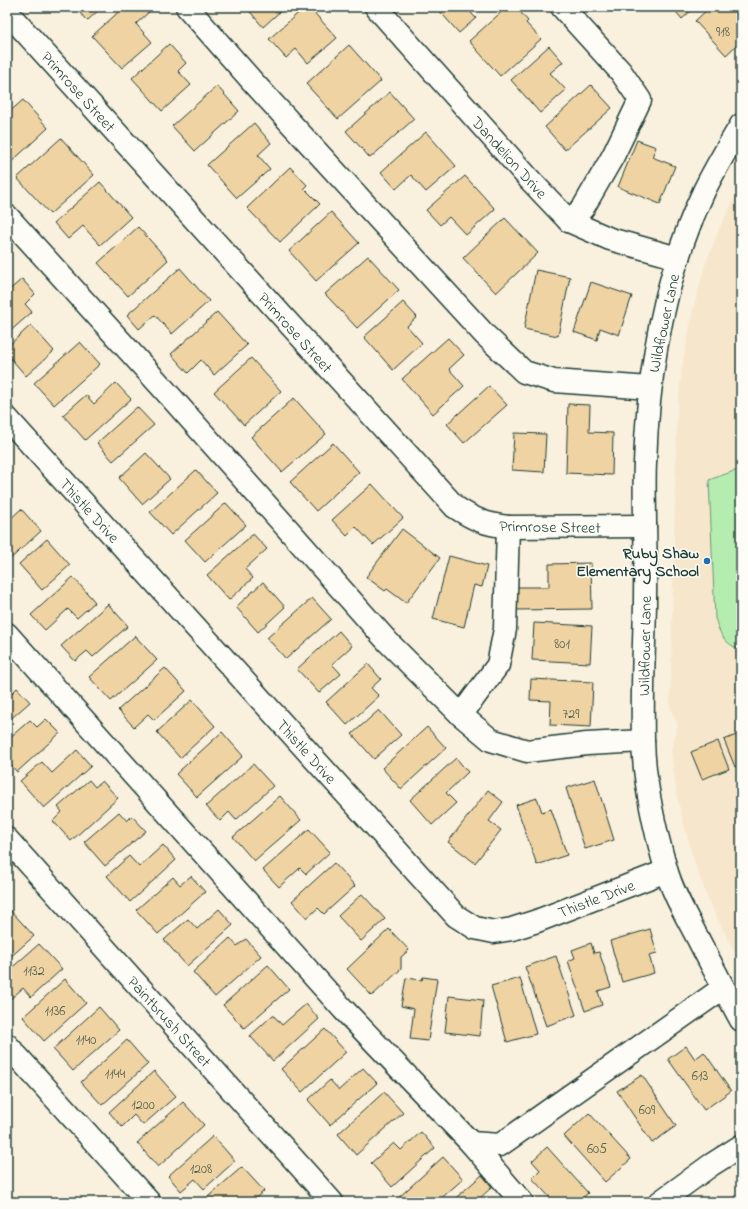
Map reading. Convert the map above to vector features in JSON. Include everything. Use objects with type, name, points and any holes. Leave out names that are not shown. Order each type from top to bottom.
[{"type":"street","points":[[187,7],[253,82],[480,329],[524,372],[554,381],[650,388]]},
{"type":"street","name":"Dandelion Drive","points":[[376,7],[531,181],[569,221],[610,239],[678,258]]},
{"type":"street","points":[[562,7],[621,72],[640,100],[613,156],[583,208],[569,221]]},
{"type":"street","name":"Primrose Street","points":[[7,12],[455,507],[470,517],[489,524],[508,527],[646,526]]},
{"type":"street","name":"Wildflower Lane","points":[[741,125],[705,190],[691,222],[668,291],[660,325],[650,388],[645,464],[646,526],[643,741],[651,805],[666,871],[683,910],[741,1020]]},
{"type":"street","points":[[7,216],[161,386],[388,642],[461,715],[491,740],[527,751],[587,744],[643,741]]},
{"type":"street","name":"Thistle Drive","points":[[7,418],[456,916],[475,928],[494,932],[512,929],[537,921],[666,871]]},
{"type":"street","points":[[461,715],[498,664],[505,629],[508,527]]},
{"type":"street","points":[[7,634],[343,1009],[471,1143],[522,1202]]},
{"type":"street","name":"Paintbrush Street","points":[[7,839],[332,1202]]},
{"type":"street","points":[[471,1143],[500,1145],[723,988]]},
{"type":"street","points":[[7,1045],[149,1202]]},
{"type":"street","points":[[660,1202],[711,1165],[741,1146]]},
{"type":"shaded area","name":"Ruby Shaw Elementary School","points":[[741,185],[741,965],[708,900],[693,858],[677,798],[671,750],[678,725],[670,707],[677,414],[682,367],[693,310],[705,265],[720,227]]},
{"type":"green space","points":[[734,471],[741,471],[741,651],[726,641],[719,630],[715,618],[709,480]]},
{"type":"building","points":[[75,7],[102,7],[87,21]]},
{"type":"building","points":[[124,7],[148,7],[151,10],[136,24],[152,42],[122,68],[92,36]]},
{"type":"building","points":[[246,7],[285,7],[263,27]]},
{"type":"building","points":[[305,7],[309,7],[337,38],[308,63],[296,49],[286,58],[269,39]]},
{"type":"building","points":[[436,7],[478,7],[471,13],[476,18],[459,33]]},
{"type":"building","points":[[507,7],[516,7],[528,21],[526,23],[541,39],[500,76],[469,41]]},
{"type":"building","points":[[672,7],[695,7],[682,19]]},
{"type":"building","points":[[710,7],[741,7],[741,41],[726,55],[695,21]]},
{"type":"building","points":[[169,44],[186,63],[178,71],[191,85],[162,111],[132,78]]},
{"type":"building","points":[[349,45],[381,81],[338,119],[306,84]]},
{"type":"building","points":[[549,46],[563,62],[550,73],[566,90],[540,113],[511,80]]},
{"type":"building","points":[[591,85],[612,108],[565,150],[545,127]]},
{"type":"building","points":[[217,86],[239,111],[195,151],[172,126]]},
{"type":"building","points":[[390,92],[414,119],[370,158],[346,131]]},
{"type":"building","points":[[23,100],[48,128],[7,166],[7,114]]},
{"type":"building","points":[[254,123],[271,143],[258,155],[270,169],[237,198],[207,165]]},
{"type":"building","points":[[426,132],[456,166],[426,192],[411,175],[396,189],[381,172]]},
{"type":"building","points":[[61,138],[94,175],[50,214],[17,178]]},
{"type":"building","points":[[637,140],[656,147],[652,157],[675,166],[660,204],[618,187]]},
{"type":"building","points":[[290,167],[307,185],[304,188],[320,204],[280,242],[247,208]]},
{"type":"building","points":[[465,176],[495,209],[466,235],[449,217],[440,225],[426,210]]},
{"type":"building","points":[[100,182],[131,217],[100,245],[83,226],[68,239],[54,223]]},
{"type":"building","points":[[331,212],[359,243],[316,281],[289,251]]},
{"type":"building","points":[[505,218],[538,253],[496,293],[463,258]]},
{"type":"building","points":[[138,227],[168,260],[128,296],[98,263]]},
{"type":"building","points":[[368,256],[399,290],[357,328],[325,294]]},
{"type":"building","points":[[180,268],[209,301],[172,334],[155,315],[139,329],[127,315]]},
{"type":"building","points":[[536,270],[570,277],[558,336],[524,329]]},
{"type":"building","points":[[22,279],[35,294],[25,304],[32,312],[7,334],[7,292]]},
{"type":"building","points":[[591,282],[632,296],[619,335],[600,328],[597,340],[574,332]]},
{"type":"building","points":[[403,302],[417,317],[407,326],[422,343],[393,370],[364,337]]},
{"type":"building","points":[[217,312],[247,345],[214,375],[201,360],[188,373],[171,354]]},
{"type":"building","points":[[31,325],[54,351],[26,376],[7,354],[7,347]]},
{"type":"building","points":[[448,338],[464,355],[449,369],[464,386],[433,414],[402,379]]},
{"type":"building","points":[[80,342],[100,364],[54,405],[34,383]]},
{"type":"building","points":[[251,358],[281,391],[244,425],[214,392]]},
{"type":"building","points":[[116,383],[131,399],[85,440],[63,415],[86,395],[94,404]]},
{"type":"building","points":[[489,386],[507,405],[464,443],[447,424]]},
{"type":"building","points":[[294,398],[326,434],[282,472],[251,437]]},
{"type":"building","points":[[568,404],[590,405],[589,432],[613,433],[612,475],[566,473]]},
{"type":"building","points":[[137,407],[154,425],[113,461],[97,443]]},
{"type":"building","points":[[514,433],[546,434],[544,472],[512,470]]},
{"type":"building","points":[[333,443],[359,472],[316,511],[290,482]]},
{"type":"building","points":[[146,453],[170,479],[142,504],[119,478]]},
{"type":"building","points":[[196,470],[217,493],[171,535],[150,512]]},
{"type":"building","points":[[372,484],[403,518],[373,545],[356,527],[347,536],[332,520]]},
{"type":"building","points":[[226,503],[246,525],[205,562],[185,540]]},
{"type":"building","points":[[21,509],[41,531],[7,562],[7,522]]},
{"type":"building","points":[[402,529],[440,558],[406,603],[387,589],[385,591],[366,577]]},
{"type":"building","points":[[253,534],[267,549],[245,569],[253,578],[229,600],[207,575]]},
{"type":"building","points":[[47,539],[70,565],[42,590],[19,564]]},
{"type":"building","points":[[449,556],[487,566],[482,587],[474,585],[464,627],[433,619]]},
{"type":"building","points":[[591,563],[592,609],[515,610],[514,587],[549,587],[549,564]]},
{"type":"building","points":[[73,577],[95,602],[77,618],[68,609],[45,630],[31,615]]},
{"type":"building","points":[[263,582],[285,607],[258,632],[236,607]]},
{"type":"building","points":[[312,598],[331,619],[286,659],[267,638]]},
{"type":"building","points":[[108,604],[128,626],[93,657],[87,651],[75,661],[61,646]]},
{"type":"building","points":[[534,623],[592,626],[590,663],[532,660]]},
{"type":"building","points":[[339,631],[352,646],[332,664],[341,674],[319,693],[297,669]]},
{"type":"building","points":[[135,636],[157,660],[111,701],[89,677]]},
{"type":"building","points":[[368,664],[381,679],[371,688],[379,696],[347,725],[326,702]]},
{"type":"building","points":[[165,668],[186,691],[154,720],[148,714],[134,727],[118,710]]},
{"type":"building","points":[[531,679],[593,682],[591,727],[550,725],[551,701],[530,700]]},
{"type":"building","points":[[17,688],[30,702],[7,722],[7,698]]},
{"type":"building","points":[[192,700],[215,726],[180,758],[157,732]]},
{"type":"building","points":[[379,710],[401,735],[374,759],[352,734]]},
{"type":"building","points":[[46,719],[60,733],[17,772],[7,761],[7,740],[30,720],[37,727]]},
{"type":"building","points":[[427,727],[446,748],[401,789],[382,768]]},
{"type":"building","points":[[222,732],[243,756],[197,797],[176,774]]},
{"type":"building","points":[[741,733],[741,765],[735,767],[724,740]]},
{"type":"building","points":[[718,741],[729,769],[702,779],[691,752]]},
{"type":"building","points":[[77,750],[91,766],[44,808],[20,781],[42,762],[52,773]]},
{"type":"building","points":[[456,758],[468,772],[446,793],[456,803],[432,825],[410,800]]},
{"type":"building","points":[[253,764],[273,786],[236,820],[229,812],[220,821],[206,806]]},
{"type":"building","points":[[595,779],[614,840],[585,849],[566,788]]},
{"type":"building","points":[[89,780],[95,787],[102,781],[118,798],[71,841],[53,821],[62,812],[58,807]]},
{"type":"building","points":[[488,790],[503,802],[489,821],[501,830],[475,863],[448,842]]},
{"type":"building","points":[[280,796],[301,820],[254,861],[233,837]]},
{"type":"building","points":[[537,798],[542,812],[551,809],[567,855],[537,865],[516,805]]},
{"type":"building","points":[[119,812],[127,821],[132,816],[146,831],[105,866],[84,842]]},
{"type":"building","points":[[309,829],[330,852],[306,874],[300,868],[279,887],[263,870]]},
{"type":"building","points":[[163,845],[176,860],[130,902],[107,876],[129,856],[139,867]]},
{"type":"building","points":[[334,863],[355,886],[324,914],[318,908],[307,918],[292,901]]},
{"type":"building","points":[[191,876],[205,892],[158,934],[136,910],[173,877],[180,885]]},
{"type":"building","points":[[362,894],[385,919],[361,941],[338,916]]},
{"type":"building","points":[[219,909],[233,925],[187,966],[164,940],[188,919],[197,929]]},
{"type":"building","points":[[11,911],[34,936],[7,960],[7,915]]},
{"type":"building","points":[[389,929],[409,950],[401,957],[401,969],[372,996],[347,969]]},
{"type":"building","points":[[650,929],[657,953],[649,955],[654,973],[622,982],[610,941]]},
{"type":"building","points":[[230,938],[237,946],[246,939],[261,956],[215,997],[193,972]]},
{"type":"building","points":[[591,943],[594,953],[599,952],[611,987],[598,991],[602,1005],[585,1011],[568,961],[575,958],[572,950]]},
{"type":"building","points":[[39,944],[62,969],[31,997],[23,988],[8,1001],[7,972]]},
{"type":"building","points":[[556,956],[576,1015],[546,1026],[525,967]]},
{"type":"building","points":[[268,965],[289,989],[244,1028],[223,1005]]},
{"type":"building","points":[[423,977],[437,979],[428,1041],[410,1039],[414,1009],[401,1006],[406,978],[422,980]]},
{"type":"building","points":[[520,978],[536,1034],[507,1042],[491,986]]},
{"type":"building","points":[[65,979],[86,1003],[44,1041],[23,1017]]},
{"type":"building","points":[[449,996],[483,1000],[480,1036],[445,1032]]},
{"type":"building","points":[[306,1004],[319,1019],[273,1061],[250,1036],[273,1015],[282,1025]]},
{"type":"building","points":[[99,1007],[119,1030],[73,1071],[53,1049]]},
{"type":"building","points":[[325,1029],[346,1052],[302,1092],[281,1069]]},
{"type":"building","points":[[127,1040],[148,1064],[102,1105],[81,1082]]},
{"type":"building","points":[[686,1046],[695,1059],[704,1052],[731,1091],[704,1110],[668,1059]]},
{"type":"building","points":[[363,1068],[377,1083],[330,1125],[308,1100],[330,1080],[339,1090]]},
{"type":"building","points":[[154,1071],[176,1096],[143,1125],[134,1115],[122,1127],[109,1112]]},
{"type":"building","points":[[642,1075],[676,1126],[652,1143],[617,1091]]},
{"type":"building","points":[[384,1092],[403,1113],[356,1155],[338,1134]]},
{"type":"building","points":[[183,1102],[204,1125],[158,1167],[137,1143]]},
{"type":"building","points":[[589,1113],[631,1159],[605,1182],[564,1136]]},
{"type":"building","points":[[421,1132],[435,1148],[392,1187],[371,1163],[394,1143],[401,1150]]},
{"type":"building","points":[[213,1136],[235,1161],[204,1189],[195,1179],[181,1191],[168,1176]]},
{"type":"building","points":[[547,1147],[588,1193],[578,1202],[554,1202],[532,1178],[540,1170],[532,1161]]},
{"type":"building","points":[[443,1157],[463,1179],[437,1202],[400,1202],[397,1199]]},
{"type":"building","points":[[242,1167],[264,1191],[251,1202],[202,1202]]},
{"type":"building","points":[[482,1175],[492,1187],[480,1198],[484,1202],[451,1202]]},
{"type":"place","name":"Ruby Shaw Elementary School","points":[[707,561]]}]
